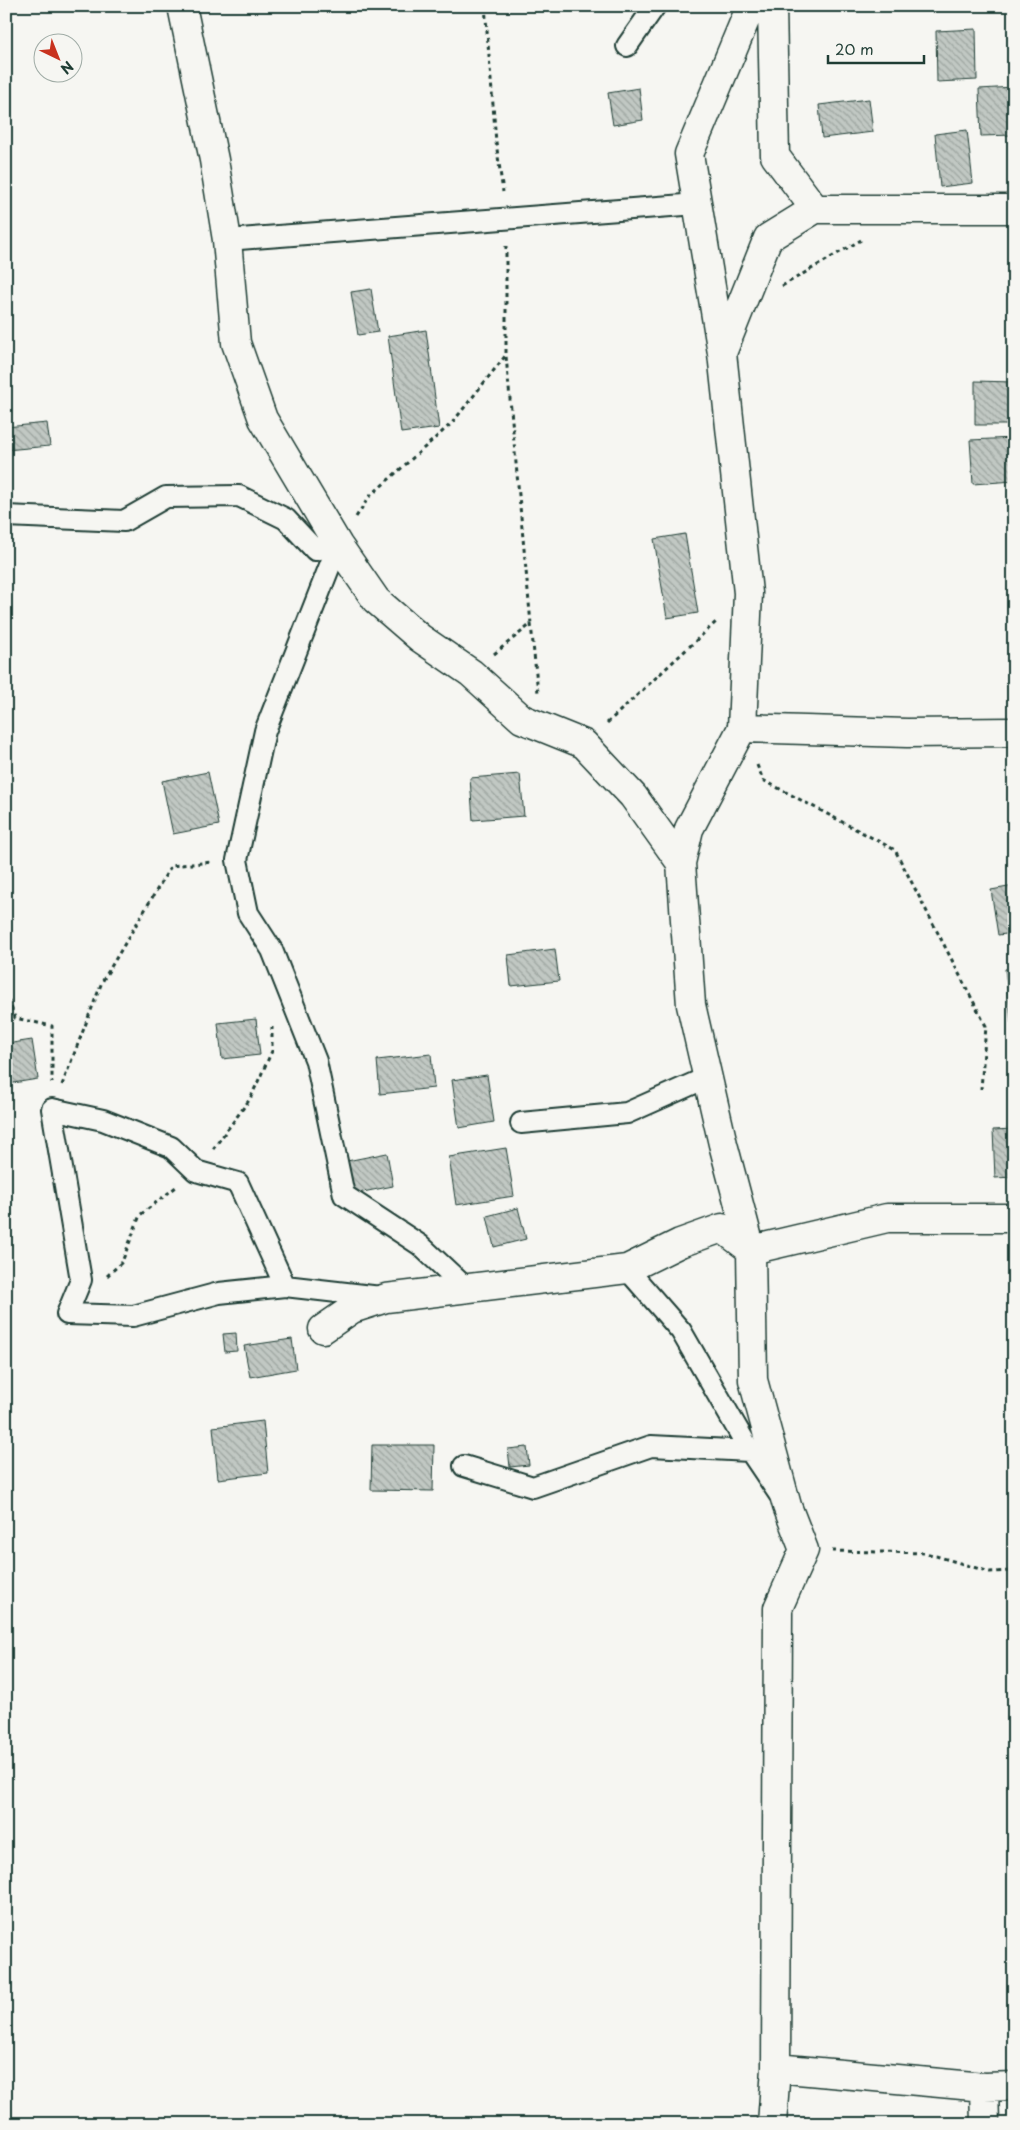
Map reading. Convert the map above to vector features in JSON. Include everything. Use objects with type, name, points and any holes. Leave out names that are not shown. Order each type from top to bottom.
[{"type":"street","points":[[182,6],[214,160],[227,240],[236,343],[263,419],[338,545],[376,600],[420,638],[471,673],[522,719],[584,744],[633,796],[681,863]]},
{"type":"street","points":[[752,6],[689,154],[722,353],[748,594],[742,728],[689,829],[681,863],[690,1005],[752,1250],[753,1380],[787,1506],[804,1550],[778,1608],[776,2068],[772,2124]]},
{"type":"street","points":[[772,6],[775,156],[815,209]]},
{"type":"street","points":[[722,353],[768,238],[815,209],[1014,209]]},
{"type":"street","points":[[742,728],[908,733],[1014,732]]},
{"type":"street","points":[[323,1330],[352,1308],[386,1298],[627,1269],[680,1244],[722,1228],[752,1250],[887,1218],[1014,1218]]},
{"type":"street","points":[[776,2068],[984,2087],[1014,2086]]},
{"type":"street","points":[[984,2087],[985,2124]]},
{"type":"lane","points":[[627,46],[655,6]]},
{"type":"lane","points":[[227,240],[697,204]]},
{"type":"lane","points":[[6,516],[124,521],[166,498],[239,496],[286,519],[315,550],[338,545]]},
{"type":"lane","points":[[338,545],[265,731],[237,860],[248,913],[272,950],[316,1061],[344,1195],[420,1246],[467,1288]]},
{"type":"lane","points":[[521,1123],[626,1113],[708,1077]]},
{"type":"lane","points":[[285,1286],[238,1184],[196,1171],[171,1147],[103,1120],[52,1108],[81,1280],[67,1314],[133,1316],[219,1294],[285,1286],[386,1298]]},
{"type":"lane","points":[[627,1269],[681,1331],[750,1450],[787,1506]]},
{"type":"lane","points":[[464,1466],[533,1487],[651,1446],[750,1450]]},
{"type":"path","points":[[485,6],[496,142],[506,219],[506,355],[539,700],[522,719]]},
{"type":"path","points":[[780,287],[865,238]]},
{"type":"path","points":[[338,545],[369,497],[452,423],[506,355]]},
{"type":"path","points":[[584,744],[748,594]]},
{"type":"path","points":[[471,673],[531,624]]},
{"type":"path","points":[[742,728],[763,780],[894,850],[986,1026],[981,1089]]},
{"type":"path","points":[[52,1108],[102,982],[171,866],[237,860]]},
{"type":"path","points":[[6,992],[15,1018],[52,1026],[52,1108]]},
{"type":"path","points":[[804,1550],[926,1553],[990,1572],[1014,1571]]},
{"type":"building","points":[[976,29],[977,80],[937,82],[936,31]]},
{"type":"building","points":[[1014,87],[1014,135],[981,136],[979,89]]},
{"type":"building","points":[[639,88],[643,120],[613,125],[608,93]]},
{"type":"building","points":[[869,99],[873,132],[822,138],[819,105]]},
{"type":"building","points":[[967,130],[973,183],[940,187],[935,134]]},
{"type":"building","points":[[371,289],[378,332],[358,335],[351,292]]},
{"type":"building","points":[[426,330],[439,428],[401,433],[388,336]]},
{"type":"building","points":[[975,381],[1013,382],[1012,425],[975,425]]},
{"type":"building","points":[[47,423],[50,446],[6,450],[6,427]]},
{"type":"building","points":[[1014,438],[1014,481],[973,484],[970,440]]},
{"type":"building","points":[[685,534],[698,613],[667,618],[654,539]]},
{"type":"building","points":[[208,772],[219,825],[173,834],[162,781]]},
{"type":"building","points":[[520,774],[524,816],[473,820],[470,778]]},
{"type":"building","points":[[1014,886],[1014,933],[998,935],[991,890]]},
{"type":"building","points":[[555,949],[559,981],[511,986],[508,955]]},
{"type":"building","points":[[1014,968],[1014,1023],[1011,1023],[1005,969]]},
{"type":"building","points":[[256,1019],[260,1055],[222,1059],[218,1023]]},
{"type":"building","points":[[32,1040],[38,1079],[7,1084],[6,1044]]},
{"type":"building","points":[[431,1054],[434,1088],[380,1094],[377,1060]]},
{"type":"building","points":[[487,1075],[494,1122],[459,1128],[452,1080]]},
{"type":"building","points":[[1014,1129],[1014,1177],[995,1178],[993,1130]]},
{"type":"building","points":[[506,1148],[514,1196],[456,1205],[449,1157]]},
{"type":"building","points":[[387,1153],[393,1186],[353,1194],[347,1161]]},
{"type":"building","points":[[518,1208],[526,1239],[494,1247],[487,1216]]},
{"type":"building","points":[[236,1333],[237,1351],[225,1352],[223,1334]]},
{"type":"building","points":[[292,1339],[296,1369],[250,1377],[244,1346]]},
{"type":"building","points":[[263,1421],[268,1473],[218,1479],[213,1427]]},
{"type":"building","points":[[372,1445],[434,1445],[433,1491],[371,1490]]},
{"type":"building","points":[[527,1447],[529,1465],[510,1467],[508,1449]]}]
